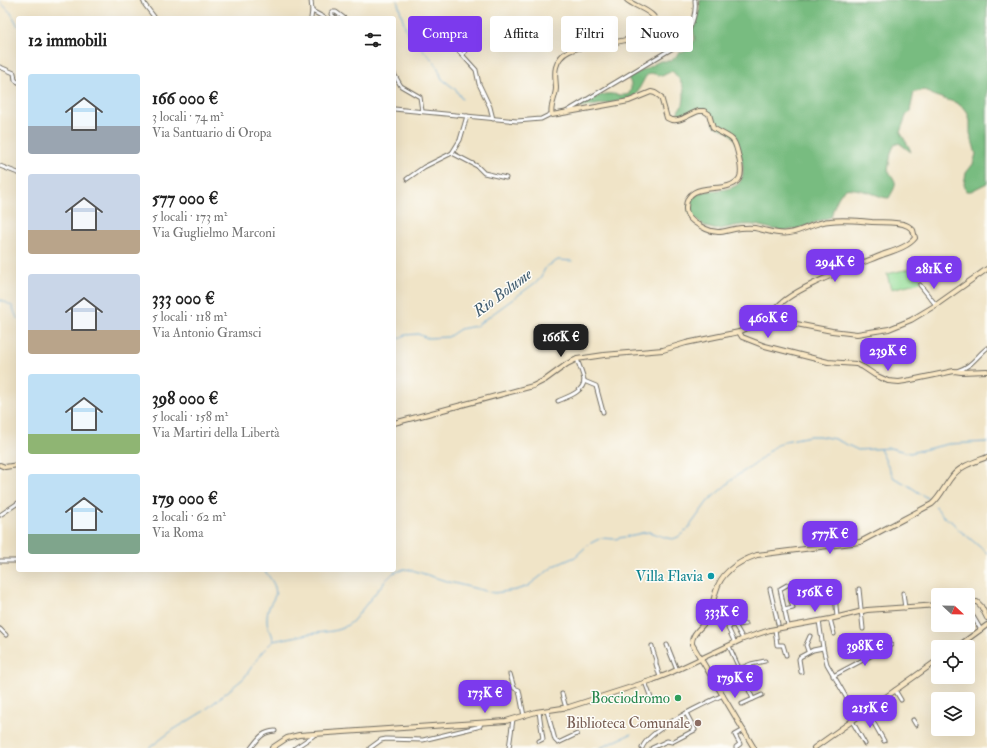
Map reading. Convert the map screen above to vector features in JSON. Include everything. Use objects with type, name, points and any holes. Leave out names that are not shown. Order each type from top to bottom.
[{"type":"street","points":[[144,0],[144,5],[153,16]]},
{"type":"street","points":[[311,0],[311,16]]},
{"type":"street","points":[[551,114],[556,92],[556,68],[564,54],[575,49],[640,36],[653,31],[656,23],[654,18],[644,9],[627,0]]},
{"type":"street","points":[[565,112],[678,45],[684,39],[691,24],[694,12],[694,0]]},
{"type":"street","points":[[312,11],[321,16]]},
{"type":"street","points":[[334,16],[332,12],[336,12],[341,16]]},
{"type":"street","points":[[462,55],[467,47],[465,41],[457,44],[456,48],[462,55],[476,70],[479,84],[490,107],[493,119]]},
{"type":"street","points":[[0,67],[12,71],[16,81]]},
{"type":"street","points":[[396,77],[401,86],[420,97],[422,112]]},
{"type":"street","points":[[396,109],[493,119],[527,120],[541,119],[551,114],[554,116],[565,112],[629,101],[651,92],[656,93],[660,97],[667,118],[670,120],[675,121],[699,111],[704,111],[709,114],[714,128],[729,135],[734,142],[741,171],[739,179],[721,188],[699,190],[694,192],[688,200],[686,206],[686,212],[689,218],[711,231],[720,233],[730,229],[753,228],[776,233],[789,233],[802,230],[822,222],[842,220],[903,224],[913,230],[915,238],[903,246],[798,291],[774,311],[773,321]]},
{"type":"street","points":[[407,179],[452,153],[460,140],[467,116]]},
{"type":"street","points":[[452,153],[478,166],[484,173],[506,178]]},
{"type":"street","points":[[0,166],[16,171]]},
{"type":"street","points":[[396,422],[534,386],[577,359],[663,350],[686,343],[739,332],[760,322],[781,321],[832,331],[857,334],[889,329],[911,320],[936,305],[987,269]]},
{"type":"street","points":[[920,285],[936,305]]},
{"type":"street","points":[[739,332],[742,337],[765,346],[828,362],[856,364],[888,381],[899,382],[965,369],[974,363],[987,348]]},
{"type":"street","points":[[558,401],[571,396],[579,390],[584,381],[577,359]]},
{"type":"street","points":[[954,371],[987,371]]},
{"type":"street","points":[[584,381],[596,386],[603,412]]},
{"type":"street","points":[[754,748],[692,644],[693,636],[708,618],[720,581],[736,565],[747,558],[757,555],[860,542],[932,504],[938,499],[951,477],[959,470],[987,457]]},
{"type":"street","points":[[0,465],[5,467],[16,466]]},
{"type":"street","points":[[0,515],[16,504]]},
{"type":"street","points":[[0,561],[16,561]]},
{"type":"street","points":[[788,584],[780,589],[788,626]]},
{"type":"street","points":[[834,584],[837,617]]},
{"type":"street","points":[[820,588],[829,589],[834,592]]},
{"type":"street","points":[[770,589],[778,627],[777,645],[783,645],[786,655]]},
{"type":"street","points":[[859,589],[863,629]]},
{"type":"street","points":[[903,593],[906,608]]},
{"type":"street","points":[[784,610],[793,608],[791,601],[796,600],[795,597]]},
{"type":"street","points":[[975,602],[981,606],[987,618]]},
{"type":"street","points":[[272,748],[287,738],[299,735],[481,723],[513,719],[547,710],[566,708],[660,677],[743,639],[778,627],[830,619],[862,611],[931,606]]},
{"type":"street","points":[[731,614],[733,626],[743,639]]},
{"type":"street","points":[[830,619],[834,634]]},
{"type":"street","points":[[975,620],[981,630]]},
{"type":"street","points":[[819,621],[827,664],[846,697],[852,721],[865,744]]},
{"type":"street","points":[[735,643],[728,628],[746,624]]},
{"type":"street","points":[[966,640],[987,625]]},
{"type":"street","points":[[0,629],[6,635]]},
{"type":"street","points":[[808,651],[806,645],[810,636]]},
{"type":"street","points":[[667,645],[677,670]]},
{"type":"street","points":[[833,676],[892,645]]},
{"type":"street","points":[[652,646],[652,651],[660,677]]},
{"type":"street","points":[[729,646],[753,699]]},
{"type":"street","points":[[801,672],[800,657],[808,651],[823,648]]},
{"type":"street","points":[[739,669],[751,664],[765,661]]},
{"type":"street","points":[[814,748],[931,665]]},
{"type":"street","points":[[510,674],[514,688],[519,690],[524,716]]},
{"type":"street","points":[[645,682],[651,698]]},
{"type":"street","points":[[895,690],[901,700]]},
{"type":"street","points":[[562,694],[566,708]]},
{"type":"street","points":[[642,748],[644,743],[652,736],[686,713],[723,695]]},
{"type":"street","points":[[742,704],[762,695]]},
{"type":"street","points":[[881,700],[887,712]]},
{"type":"street","points":[[547,710],[555,740],[558,743],[577,734]]},
{"type":"street","points":[[867,711],[884,741]]},
{"type":"street","points":[[539,712],[543,739],[539,741]]},
{"type":"street","points":[[652,748],[667,741],[672,742],[695,730],[686,713]]},
{"type":"street","points":[[509,748],[513,719]]},
{"type":"street","points":[[913,720],[916,725]]},
{"type":"street","points":[[370,748],[381,740],[423,740],[477,727],[480,726],[481,723]]},
{"type":"street","points":[[251,748],[264,733],[275,730]]},
{"type":"street","points":[[736,748],[740,744],[735,735],[744,730]]},
{"type":"street","points":[[295,748],[315,734]]},
{"type":"green space","points":[[700,0],[987,0],[987,183],[971,191],[966,191],[964,184],[966,173],[973,164],[976,154],[970,133],[970,121],[967,111],[957,103],[935,96],[925,90],[914,92],[910,111],[906,116],[900,132],[911,152],[899,143],[894,145],[891,153],[888,170],[895,181],[895,186],[889,198],[860,190],[846,189],[838,198],[831,217],[791,230],[777,230],[752,225],[739,225],[718,229],[705,226],[690,214],[689,205],[693,197],[701,192],[731,188],[738,184],[743,175],[742,161],[736,141],[726,131],[714,125],[709,111],[706,109],[701,109],[679,117],[677,114],[683,105],[684,90],[681,82],[672,71],[662,76],[651,73],[646,76],[635,96],[626,100],[578,108],[599,96],[610,94],[629,94],[631,86],[628,78],[660,61],[671,61],[679,53],[693,52],[693,42],[695,39],[693,28],[699,14]]},
{"type":"green space","points":[[918,267],[921,282],[891,289],[887,274]]},
{"type":"waterway","points":[[397,0],[407,33],[437,66],[442,79],[455,89],[462,99]]},
{"type":"waterway","points":[[0,2],[11,13],[16,22]]},
{"type":"waterway","name":"Rio Bolume","points":[[396,339],[406,335],[418,334],[427,338],[448,337],[460,329],[476,326],[539,280],[546,267],[558,260],[572,261]]},
{"type":"waterway","name":"Rio Bolume","points":[[0,301],[2,300],[12,306],[16,315]]},
{"type":"waterway","points":[[396,572],[404,569],[412,570],[449,582],[494,593],[516,590],[528,586],[554,566],[575,557],[589,544],[601,538],[615,539],[649,532],[673,539],[687,530],[708,501],[736,476],[754,465],[775,446],[785,441],[810,436],[819,436],[835,439],[858,450],[890,448],[910,453],[948,444],[987,442]]},
{"type":"waterway","points":[[880,449],[894,478],[930,500]]},
{"type":"waterway","points":[[935,506],[943,516],[952,522],[959,530],[987,553]]},
{"type":"waterway","points":[[265,572],[275,587],[276,592],[268,612],[267,620],[273,641]]},
{"type":"waterway","points":[[149,748],[173,730],[204,711],[244,678],[262,652],[273,641],[333,631],[343,628],[352,622],[385,581],[396,572]]},
{"type":"waterway","points":[[600,748],[631,734]]},
{"type":"place","name":"Villa Flavia","points":[[711,576]]},
{"type":"place","name":"Bocciodromo","points":[[678,698]]},
{"type":"place","name":"Biblioteca Comunale","points":[[698,723]]}]
